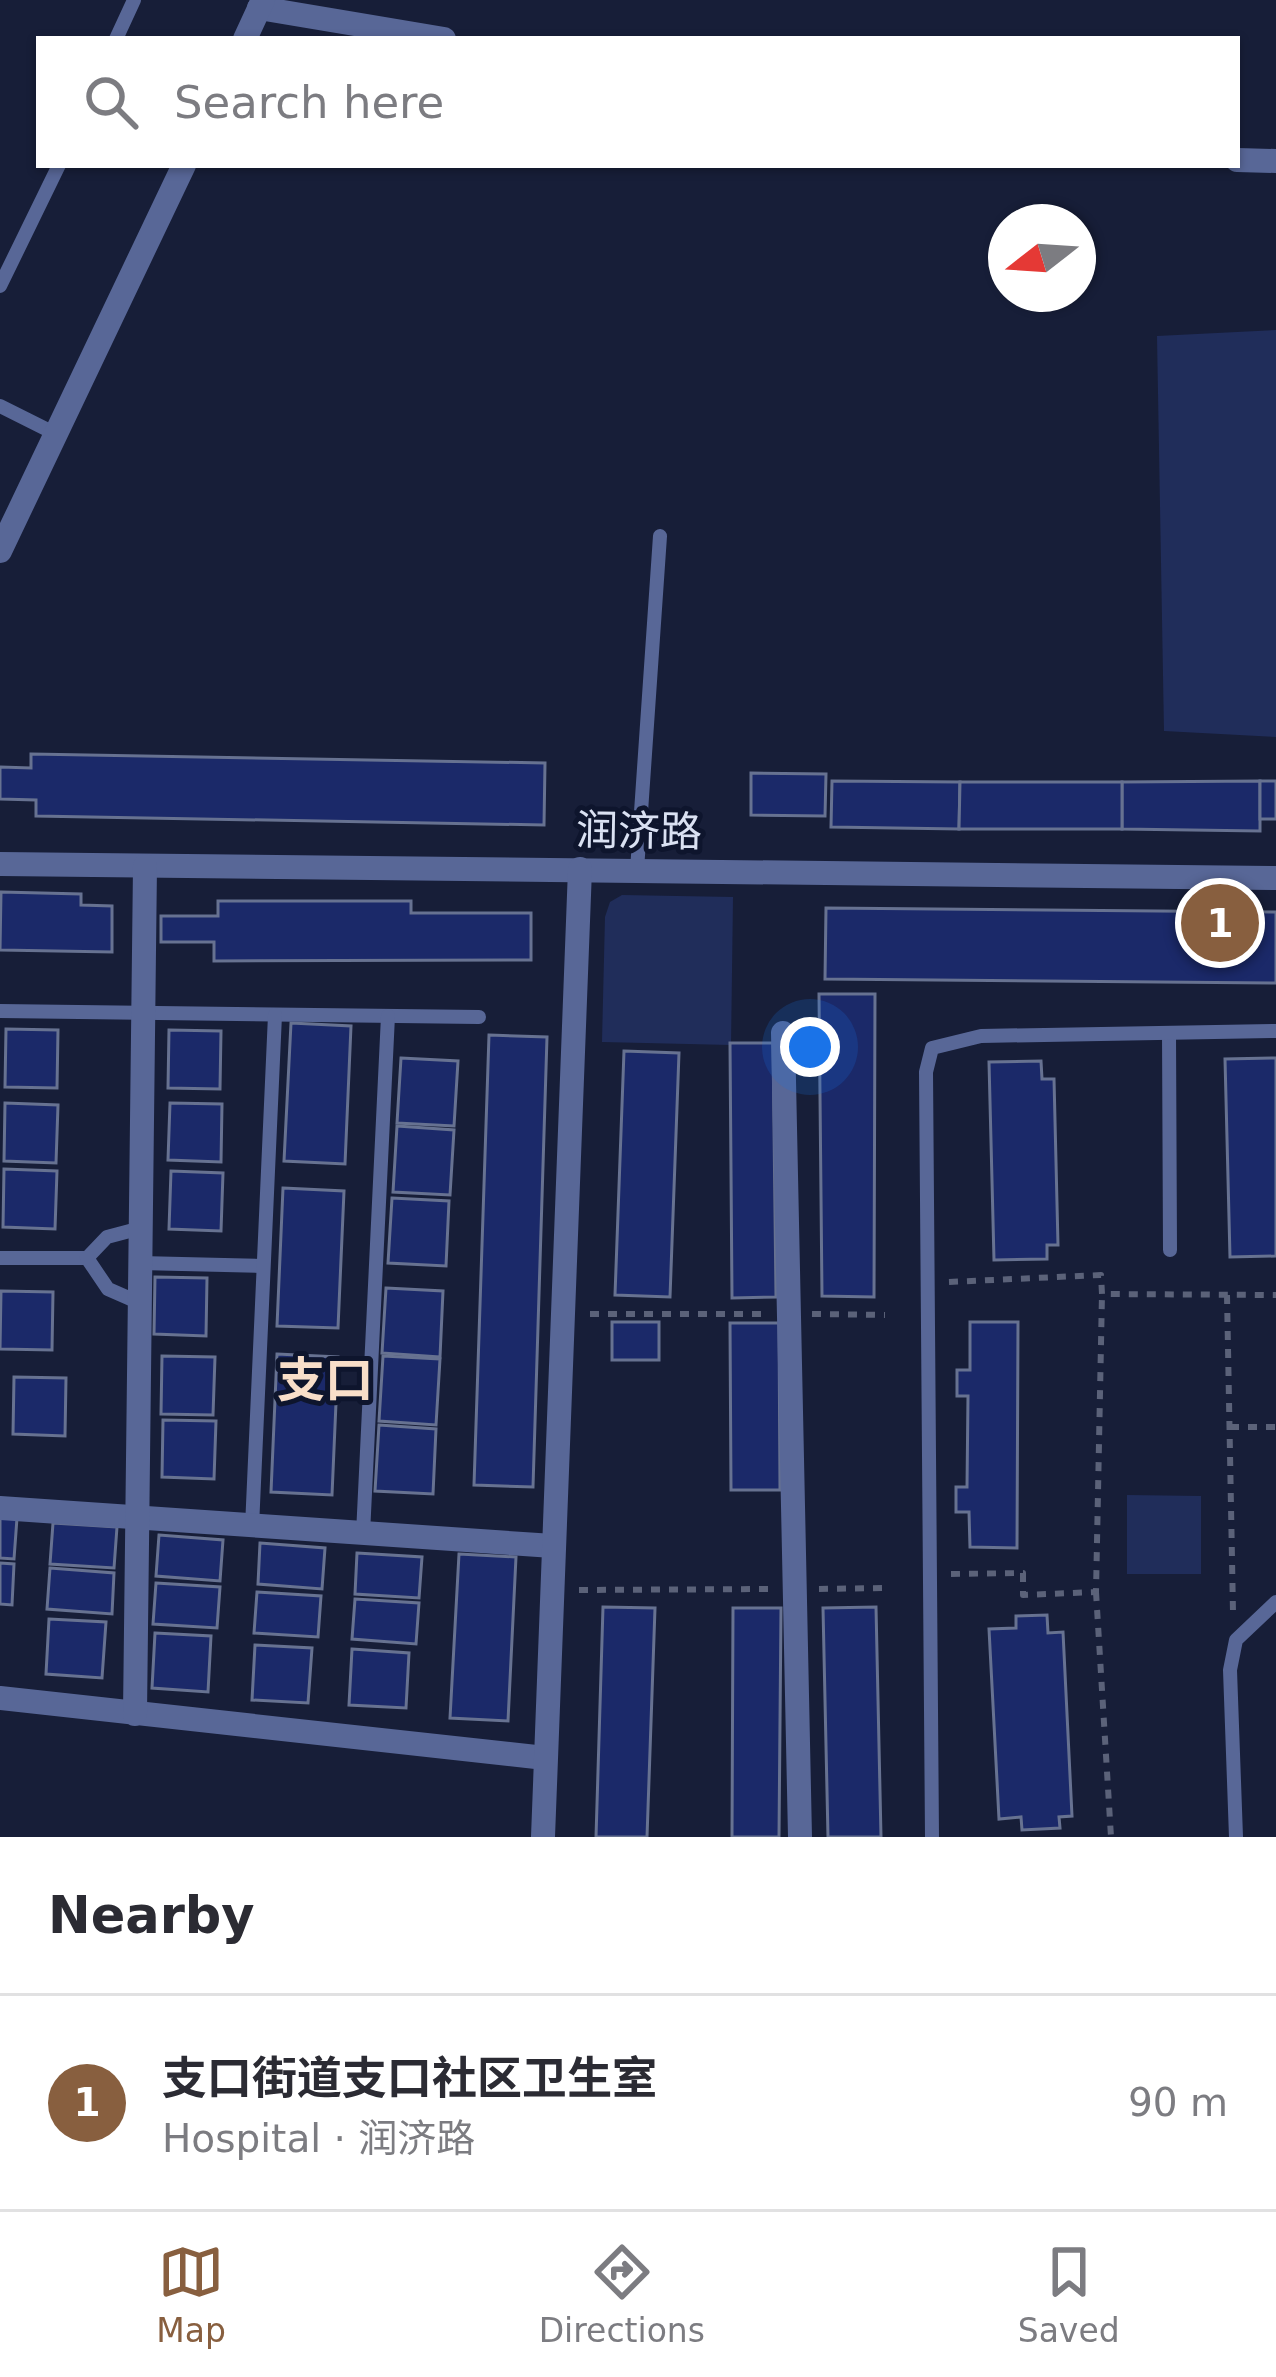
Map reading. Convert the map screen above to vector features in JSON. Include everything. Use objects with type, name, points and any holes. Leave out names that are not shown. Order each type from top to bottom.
[{"type":"street","points":[[245,36],[261,4],[428,36]]},
{"type":"street","points":[[1240,160],[1276,161]]},
{"type":"street","points":[[0,550],[183,168]]},
{"type":"street","name":"润济路","points":[[0,864],[1276,878]]},
{"type":"street","points":[[135,1714],[145,866]]},
{"type":"street","points":[[543,1837],[580,869]]},
{"type":"street","points":[[783,1033],[800,1837]]},
{"type":"street","points":[[0,1508],[553,1546]]},
{"type":"street","points":[[0,1697],[545,1757]]},
{"type":"lane","points":[[117,36],[134,0]]},
{"type":"lane","points":[[0,286],[57,168]]},
{"type":"lane","points":[[0,406],[56,434]]},
{"type":"lane","points":[[637,870],[660,536]]},
{"type":"lane","points":[[0,1011],[479,1017]]},
{"type":"lane","points":[[252,1527],[274,1015]]},
{"type":"lane","points":[[363,1534],[388,1016]]},
{"type":"lane","points":[[932,1837],[926,1072],[932,1048],[981,1036],[1276,1031]]},
{"type":"lane","points":[[1169,1033],[1170,1250]]},
{"type":"lane","points":[[0,1258],[87,1258],[107,1237],[141,1228]]},
{"type":"lane","points":[[87,1258],[108,1289],[140,1303]]},
{"type":"lane","points":[[140,1263],[263,1266]]},
{"type":"lane","points":[[1236,1837],[1233,1651],[1236,1640],[1276,1602]]},
{"type":"path","points":[[927,1282],[1101,1275],[1096,1592],[1111,1837]]},
{"type":"path","points":[[1102,1294],[1276,1294]]},
{"type":"path","points":[[1227,1294],[1233,1651]]},
{"type":"path","points":[[562,1314],[885,1315]]},
{"type":"path","points":[[1230,1426],[1276,1426]]},
{"type":"path","points":[[930,1575],[1023,1573],[1023,1595],[1096,1592]]},
{"type":"path","points":[[551,1590],[888,1588]]},
{"type":"shaded area","points":[[1276,330],[1276,737],[1164,731],[1157,336]]},
{"type":"shaded area","points":[[622,895],[733,897],[731,1045],[602,1042],[605,917],[610,902]]},
{"type":"shaded area","points":[[1127,1495],[1201,1496],[1201,1574],[1127,1574]]},
{"type":"building","points":[[31,754],[545,763],[544,825],[36,816],[36,800],[0,799],[0,767],[31,768]]},
{"type":"building","points":[[751,773],[826,774],[825,816],[751,815]]},
{"type":"building","points":[[832,781],[960,782],[959,829],[831,827]]},
{"type":"building","points":[[1260,781],[1260,831],[1122,829],[1122,782]]},
{"type":"building","points":[[1260,781],[1276,781],[1276,819],[1260,819]]},
{"type":"building","points":[[960,782],[1122,782],[1122,829],[959,829]]},
{"type":"building","points":[[1,892],[81,894],[81,905],[112,906],[112,952],[0,950]]},
{"type":"building","points":[[218,901],[411,901],[411,913],[531,913],[531,960],[214,961],[214,942],[161,942],[161,916],[218,916]]},
{"type":"building","points":[[826,908],[1276,912],[1276,983],[825,979]]},
{"type":"building","points":[[819,994],[875,994],[874,1297],[822,1296]]},
{"type":"building","points":[[291,1023],[351,1026],[345,1164],[284,1161]]},
{"type":"building","points":[[6,1029],[58,1030],[57,1088],[5,1087]]},
{"type":"building","points":[[169,1030],[221,1031],[220,1089],[168,1088]]},
{"type":"building","points":[[489,1035],[547,1037],[533,1487],[474,1485]]},
{"type":"building","points":[[730,1043],[773,1043],[776,1297],[732,1298]]},
{"type":"building","points":[[624,1051],[679,1053],[670,1297],[615,1295]]},
{"type":"building","points":[[401,1058],[458,1061],[454,1126],[397,1123]]},
{"type":"building","points":[[1276,1058],[1276,1256],[1230,1257],[1225,1059]]},
{"type":"building","points":[[1041,1061],[1042,1079],[1054,1079],[1058,1245],[1047,1245],[1047,1259],[994,1260],[989,1062]]},
{"type":"building","points":[[5,1103],[58,1105],[56,1163],[4,1161]]},
{"type":"building","points":[[170,1103],[222,1104],[221,1162],[168,1160]]},
{"type":"building","points":[[397,1126],[454,1130],[450,1195],[393,1192]]},
{"type":"building","points":[[4,1169],[57,1171],[55,1229],[3,1227]]},
{"type":"building","points":[[171,1171],[223,1173],[221,1231],[169,1229]]},
{"type":"building","points":[[283,1188],[344,1191],[338,1328],[277,1326]]},
{"type":"building","points":[[392,1198],[449,1201],[446,1266],[388,1263]]},
{"type":"building","points":[[155,1277],[207,1278],[206,1336],[154,1334]]},
{"type":"building","points":[[386,1288],[443,1291],[440,1357],[382,1353]]},
{"type":"building","points":[[1,1291],[53,1292],[52,1350],[0,1349]]},
{"type":"building","points":[[612,1322],[659,1322],[659,1360],[612,1360]]},
{"type":"building","points":[[970,1322],[1018,1322],[1017,1548],[970,1547],[969,1512],[956,1512],[956,1487],[967,1487],[968,1396],[957,1396],[957,1370],[970,1370]]},
{"type":"building","points":[[730,1323],[779,1323],[780,1490],[731,1490]]},
{"type":"building","points":[[277,1354],[338,1357],[332,1495],[271,1492]]},
{"type":"building","points":[[162,1356],[215,1357],[213,1415],[161,1414]]},
{"type":"building","points":[[383,1356],[440,1359],[436,1425],[379,1421]]},
{"type":"building","points":[[14,1377],[66,1378],[65,1436],[13,1434]]},
{"type":"building","points":[[163,1420],[216,1421],[214,1479],[162,1477]]},
{"type":"building","points":[[379,1425],[436,1429],[433,1494],[375,1491]]},
{"type":"building","points":[[0,1517],[17,1518],[14,1559],[0,1558]]},
{"type":"building","points":[[53,1523],[117,1527],[114,1568],[50,1564]]},
{"type":"building","points":[[159,1535],[223,1540],[220,1581],[156,1576]]},
{"type":"building","points":[[260,1543],[325,1548],[322,1589],[258,1584]]},
{"type":"building","points":[[357,1553],[422,1557],[419,1598],[355,1594]]},
{"type":"building","points":[[459,1554],[516,1557],[508,1721],[450,1718]]},
{"type":"building","points":[[0,1563],[14,1564],[12,1605],[0,1604]]},
{"type":"building","points":[[50,1568],[114,1573],[112,1614],[47,1609]]},
{"type":"building","points":[[156,1583],[220,1587],[217,1628],[153,1624]]},
{"type":"building","points":[[257,1592],[321,1596],[318,1637],[254,1633]]},
{"type":"building","points":[[355,1599],[419,1603],[416,1644],[352,1639]]},
{"type":"building","points":[[603,1607],[655,1608],[647,1837],[596,1837]]},
{"type":"building","points":[[876,1607],[881,1837],[828,1837],[823,1608]]},
{"type":"building","points":[[733,1608],[781,1608],[779,1837],[732,1837]]},
{"type":"building","points":[[1047,1615],[1048,1633],[1063,1632],[1072,1816],[1059,1817],[1060,1828],[1022,1830],[1021,1817],[999,1819],[989,1629],[1016,1628],[1016,1616]]},
{"type":"building","points":[[49,1619],[106,1622],[102,1678],[46,1674]]},
{"type":"building","points":[[155,1633],[211,1636],[208,1692],[152,1688]]},
{"type":"building","points":[[255,1645],[312,1648],[308,1703],[252,1700]]},
{"type":"building","points":[[352,1649],[409,1653],[406,1708],[349,1705]]},
{"type":"place","name":"支口街道支口社区卫生室","points":[[1220,923]]},
{"type":"district","name":"支口","points":[[325,1380]]}]
